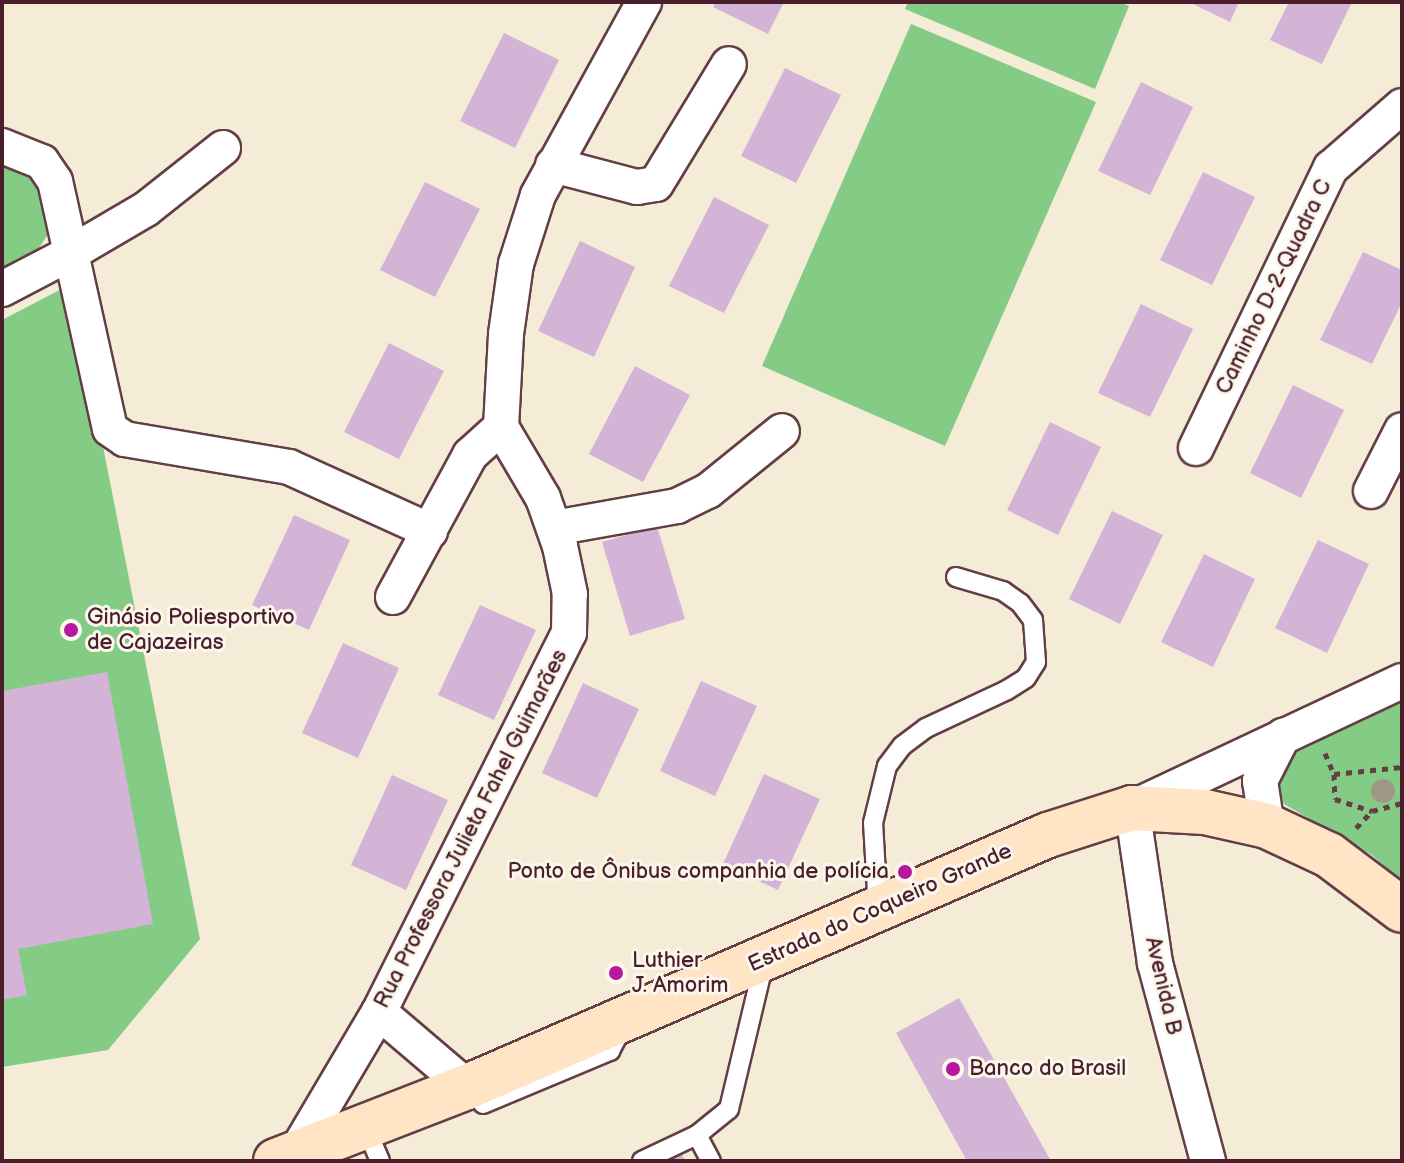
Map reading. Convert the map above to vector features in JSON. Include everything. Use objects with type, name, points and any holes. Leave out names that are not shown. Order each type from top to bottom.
[{"type":"main road","name":"Estrada do Coqueiro Grande","points":[[285,1158],[373,1144],[452,1093],[1048,835],[1132,808]]},
{"type":"main road","points":[[1132,808],[1205,812],[1267,826],[1329,855],[1402,910]]},
{"type":"street","points":[[393,597],[470,455],[501,427],[516,264],[553,165],[644,2]]},
{"type":"street","points":[[553,165],[637,187],[656,184],[729,64]]},
{"type":"street","name":"Caminho D-2-Quadra C","points":[[1196,448],[1331,168],[1402,106]]},
{"type":"street","points":[[2,146],[42,162],[55,181],[116,437],[289,467],[430,531]]},
{"type":"street","points":[[2,289],[146,209],[223,148]]},
{"type":"street","name":"Rua Professora Julieta Fahel Guimarães","points":[[285,1158],[379,1012],[569,633],[570,594],[554,528],[525,463],[501,427]]},
{"type":"street","points":[[1371,491],[1402,430]]},
{"type":"street","points":[[554,528],[677,506],[708,491],[782,431]]},
{"type":"street","points":[[1132,808],[1402,681]]},
{"type":"street","points":[[1267,826],[1260,781],[1264,763],[1283,736]]},
{"type":"street","name":"Avenida B","points":[[1132,808],[1155,963],[1208,1161]]},
{"type":"street","points":[[379,1012],[452,1093]]},
{"type":"lane","points":[[878,909],[873,823],[887,766],[902,746],[926,728],[1007,690],[1026,678],[1036,662],[1033,620],[1020,603],[1003,591],[956,577]]},
{"type":"lane","points":[[642,1161],[697,1135],[729,1109],[765,958]]},
{"type":"lane","points":[[697,1135],[711,1161]]},
{"type":"path","points":[[1328,742],[1321,745],[1334,774],[1335,799],[1372,811],[1402,803]]},
{"type":"path","points":[[1334,774],[1402,767]]},
{"type":"path","points":[[1344,827],[1354,833],[1372,811]]},
{"type":"green space","points":[[908,2],[1120,2],[1129,6],[1095,89],[905,9]]},
{"type":"green space","points":[[911,24],[1096,102],[945,446],[762,366]]},
{"type":"green space","points":[[2,165],[34,178],[52,208],[50,231],[28,265],[2,281]]},
{"type":"green space","name":"Ginásio Poliesportivo de Cajazeiras","points":[[71,284],[200,939],[108,1050],[2,1067],[2,320]]},
{"type":"green space","points":[[1402,699],[1402,882],[1372,855],[1284,804],[1276,778],[1291,755]]},
{"type":"building","points":[[716,2],[784,2],[768,34],[713,7]]},
{"type":"building","points":[[1189,2],[1239,2],[1230,22]]},
{"type":"building","points":[[1289,2],[1352,2],[1322,64],[1270,40]]},
{"type":"building","points":[[504,33],[559,60],[515,148],[460,121]]},
{"type":"building","points":[[785,68],[841,95],[796,183],[741,156]]},
{"type":"building","points":[[1141,82],[1193,107],[1150,195],[1098,171]]},
{"type":"building","points":[[1203,172],[1255,197],[1212,285],[1160,260]]},
{"type":"building","points":[[425,182],[480,209],[435,297],[380,270]]},
{"type":"building","points":[[714,197],[769,225],[724,313],[669,286]]},
{"type":"building","points":[[580,241],[635,267],[594,357],[538,331]]},
{"type":"building","points":[[1363,252],[1402,270],[1402,302],[1372,364],[1320,340]]},
{"type":"building","points":[[1141,304],[1193,329],[1150,417],[1098,393]]},
{"type":"building","points":[[389,343],[444,371],[399,459],[344,432]]},
{"type":"building","points":[[635,366],[690,395],[643,482],[589,454]]},
{"type":"building","points":[[1293,385],[1344,410],[1301,498],[1250,473]]},
{"type":"building","points":[[1050,422],[1101,447],[1058,535],[1007,510]]},
{"type":"building","points":[[1112,511],[1163,535],[1120,624],[1069,599]]},
{"type":"building","points":[[294,515],[350,540],[309,630],[252,605]]},
{"type":"building","points":[[657,526],[685,619],[630,636],[602,542]]},
{"type":"building","points":[[1318,540],[1369,564],[1327,653],[1275,628]]},
{"type":"building","points":[[1204,554],[1255,579],[1213,667],[1161,642]]},
{"type":"building","points":[[480,605],[536,630],[494,720],[438,695]]},
{"type":"building","points":[[343,643],[399,668],[358,758],[302,733]]},
{"type":"building","points":[[107,672],[153,924],[18,949],[27,995],[2,1000],[2,691]]},
{"type":"building","points":[[701,681],[757,706],[715,796],[660,771]]},
{"type":"building","points":[[583,683],[639,709],[597,798],[542,773]]},
{"type":"building","points":[[764,774],[820,799],[778,890],[723,864]]},
{"type":"building","points":[[392,775],[448,800],[406,890],[351,865]]},
{"type":"building","points":[[959,998],[1051,1161],[967,1161],[896,1033]]},
{"type":"building","points":[[675,1139],[685,1161],[627,1161]]},
{"type":"place","name":"Ginásio Poliesportivo de Cajazeiras","points":[[71,630]]},
{"type":"place","name":"Ponto de Ônibus companhia de polícia","points":[[905,872]]},
{"type":"place","name":"Luthier J. Amorim","points":[[616,973]]},
{"type":"place","name":"Banco do Brasil","points":[[953,1069]]}]
